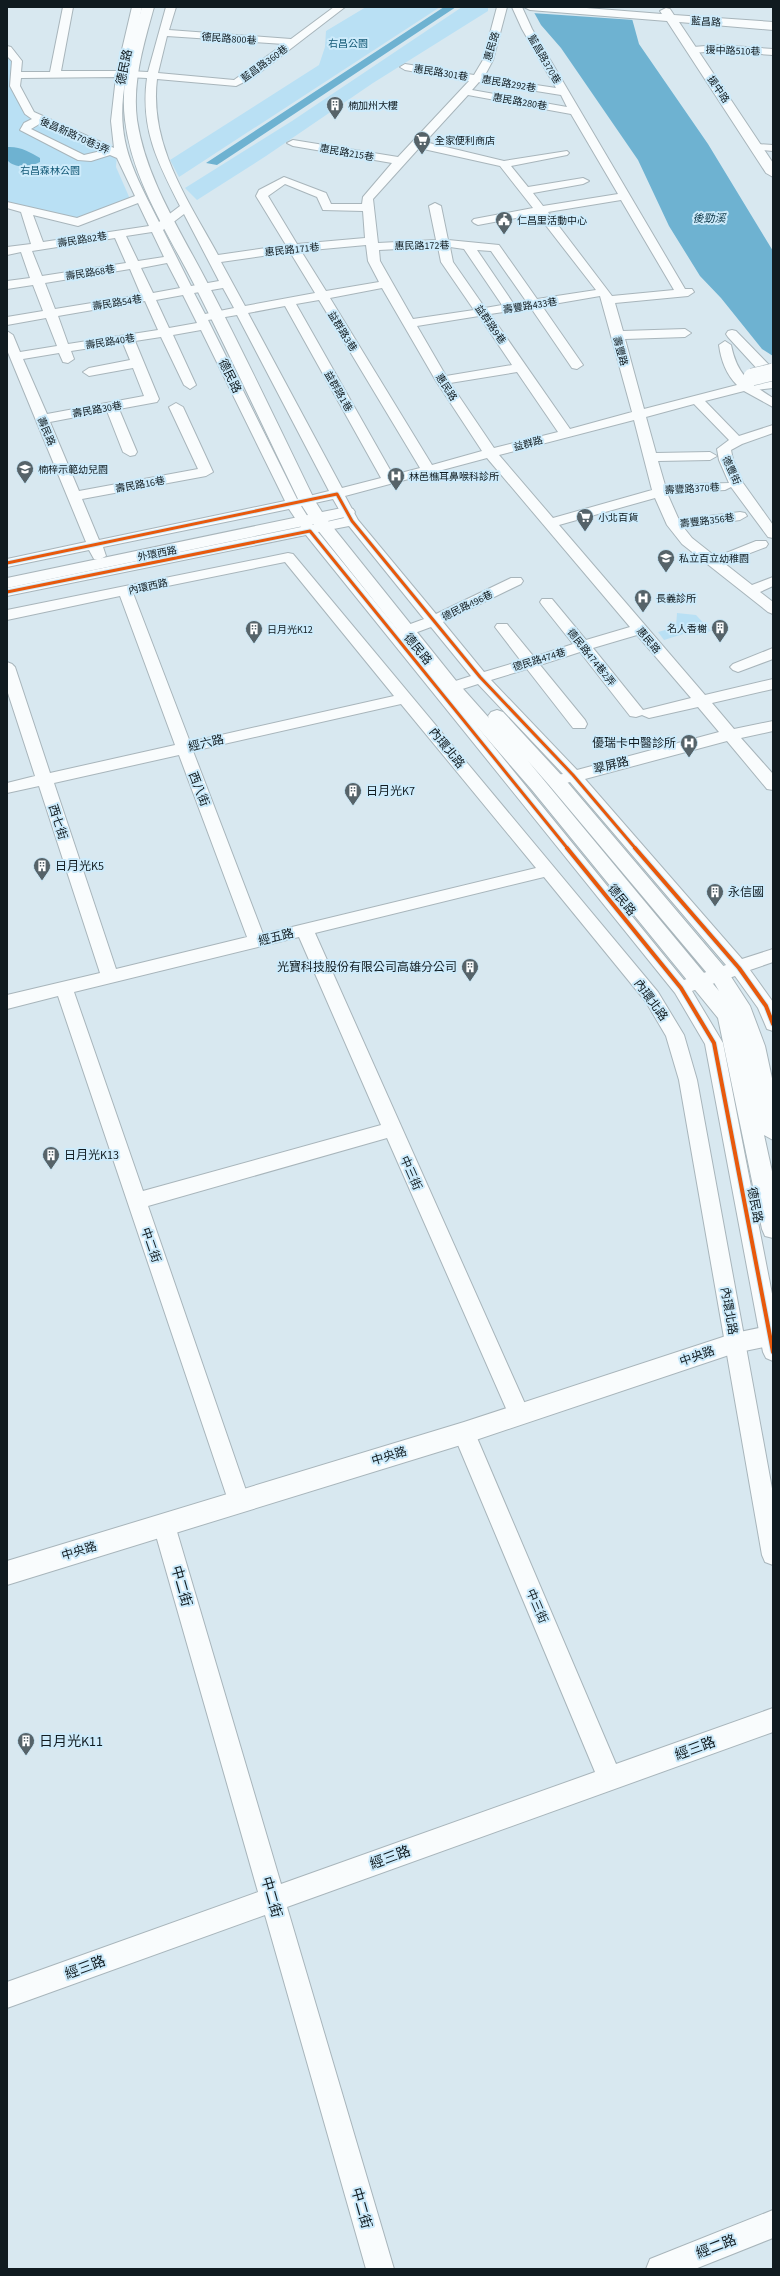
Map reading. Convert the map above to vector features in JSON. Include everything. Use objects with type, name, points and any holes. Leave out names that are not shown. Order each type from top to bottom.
[{"type":"street","points":[[55,75],[68,7]]},
{"type":"street","name":"德民路","points":[[137,7],[136,75],[144,134],[152,162],[214,286],[218,317]]},
{"type":"street","name":"德民路","points":[[136,75],[148,7]]},
{"type":"street","name":"德民路","points":[[158,7],[136,75],[117,119],[116,153],[157,228],[188,290],[218,317],[323,513],[413,628],[459,684],[547,783],[738,968],[766,1006],[773,1024]]},
{"type":"street","name":"德民路","points":[[136,75],[164,33],[171,7]]},
{"type":"street","name":"藍昌路360巷","points":[[16,75],[136,75],[236,83],[250,75],[340,7]]},
{"type":"street","name":"惠民路","points":[[502,7],[488,60],[477,78],[466,92],[369,194],[367,199],[367,207],[374,261],[408,324],[442,381],[490,453],[773,785]]},
{"type":"street","name":"藍昌路370巷","points":[[518,7],[527,29],[574,111],[624,196],[684,292]]},
{"type":"street","points":[[530,7],[640,13]]},
{"type":"street","points":[[609,7],[640,13]]},
{"type":"street","name":"藍昌路","points":[[640,13],[673,13],[773,19]]},
{"type":"street","name":"藍昌路","points":[[673,13],[773,26]]},
{"type":"street","name":"援中路","points":[[673,13],[772,149]]},
{"type":"street","name":"德民路800巷","points":[[164,33],[293,42]]},
{"type":"street","name":"援中路510巷","points":[[698,49],[718,48],[773,52]]},
{"type":"street","name":"後昌新路70巷3弄","points":[[7,49],[18,61],[15,86],[30,114],[116,153]]},
{"type":"street","name":"援中路","points":[[698,49],[773,173]]},
{"type":"street","name":"惠民路301巷","points":[[405,66],[477,78]]},
{"type":"street","name":"惠民路292巷","points":[[477,78],[565,93]]},
{"type":"street","name":"惠民路280巷","points":[[466,92],[574,111]]},
{"type":"street","points":[[40,119],[28,125],[25,130],[82,158],[91,158],[116,153]]},
{"type":"street","name":"惠民路215巷","points":[[293,143],[401,161]]},
{"type":"street","points":[[417,144],[504,164],[560,149],[571,163]]},
{"type":"street","points":[[757,147],[772,149]]},
{"type":"street","name":"壽豐路","points":[[504,164],[541,210],[579,251],[606,296],[660,491],[674,525],[687,540],[773,609]]},
{"type":"street","name":"益群路3巷","points":[[367,207],[327,208],[322,195],[284,180],[263,192],[262,196],[428,469]]},
{"type":"street","points":[[527,191],[583,181]]},
{"type":"street","points":[[478,221],[624,196]]},
{"type":"street","points":[[7,205],[80,222],[141,198]]},
{"type":"street","name":"益群路9巷","points":[[435,206],[447,262],[566,433]]},
{"type":"street","points":[[26,210],[38,246]]},
{"type":"street","points":[[157,228],[177,213]]},
{"type":"street","name":"德民路","points":[[177,213],[214,259],[214,286],[218,317],[323,513],[459,684],[547,783],[710,978],[743,1011],[754,1046],[773,1131]]},
{"type":"street","name":"壽民路82巷","points":[[7,251],[157,228]]},
{"type":"street","points":[[119,234],[190,385]]},
{"type":"street","name":"惠民路172巷","points":[[372,244],[443,243],[495,248],[535,304]]},
{"type":"street","name":"惠民路171巷","points":[[214,259],[293,248],[372,244]]},
{"type":"street","points":[[468,246],[510,308]]},
{"type":"street","points":[[25,248],[66,354]]},
{"type":"street","name":"壽民路68巷","points":[[7,285],[172,259]]},
{"type":"street","name":"壽民路40巷","points":[[16,356],[66,354],[127,338],[165,332],[218,317],[288,302],[386,284]]},
{"type":"street","name":"壽民路54巷","points":[[7,321],[214,286]]},
{"type":"street","name":"壽豐路433巷","points":[[408,324],[535,304],[606,296],[684,292]]},
{"type":"street","name":"益群路1巷","points":[[288,302],[389,480]]},
{"type":"street","points":[[535,304],[577,364]]},
{"type":"street","points":[[617,335],[685,333]]},
{"type":"street","points":[[732,334],[766,370],[773,375]]},
{"type":"street","name":"壽民路","points":[[7,335],[100,559]]},
{"type":"street","points":[[89,372],[137,363],[127,338]]},
{"type":"street","points":[[725,345],[727,361],[736,378],[759,383],[773,403]]},
{"type":"street","name":"壽民路30巷","points":[[42,418],[152,399],[137,363]]},
{"type":"street","points":[[442,381],[521,367]]},
{"type":"street","points":[[759,383],[773,372]]},
{"type":"street","name":"益群路","points":[[323,513],[389,480],[759,383]]},
{"type":"street","points":[[696,400],[737,441]]},
{"type":"street","points":[[111,406],[130,452]]},
{"type":"street","name":"壽民路16巷","points":[[74,496],[206,472],[176,407]]},
{"type":"street","name":"德豐街","points":[[773,429],[737,441],[724,449],[725,458],[735,480],[773,534]]},
{"type":"street","points":[[650,457],[710,456]]},
{"type":"street","name":"壽豐路370巷","points":[[549,523],[660,491],[725,486]]},
{"type":"street","name":"外環西路","points":[[7,582],[100,559],[323,513]]},
{"type":"street","name":"壽豐路356巷","points":[[674,525],[740,516]]},
{"type":"street","points":[[715,562],[761,544]]},
{"type":"street","name":"內環西路","points":[[7,615],[288,557]]},
{"type":"street","name":"內環北路","points":[[288,557],[406,698],[546,871],[652,997],[675,1034],[688,1080],[773,1555]]},
{"type":"street","name":"外環西路","points":[[7,563],[100,559]]},
{"type":"street","name":"外環西路","points":[[7,574],[100,559]]},
{"type":"street","name":"外環西路","points":[[7,592],[100,559]]},
{"type":"street","name":"德民路496巷","points":[[413,628],[516,581]]},
{"type":"street","points":[[750,591],[773,581]]},
{"type":"street","name":"西八街","points":[[125,591],[257,941]]},
{"type":"street","name":"德民路474巷2弄","points":[[547,602],[582,646],[643,712],[700,701]]},
{"type":"street","points":[[502,627],[579,724]]},
{"type":"street","name":"德民路474巷","points":[[459,684],[639,629]]},
{"type":"street","points":[[738,668],[773,653]]},
{"type":"street","name":"西七街","points":[[7,667],[110,977]]},
{"type":"street","points":[[700,701],[773,684]]},
{"type":"street","name":"經六路","points":[[7,788],[406,698]]},
{"type":"street","name":"翠屏路","points":[[547,783],[729,735],[773,726]]},
{"type":"street","name":"德民路","points":[[547,783],[681,988],[714,1043],[772,1340]]},
{"type":"street","name":"經五路","points":[[7,1002],[546,871]]},
{"type":"street","name":"中三街","points":[[305,930],[519,1415]]},
{"type":"street","points":[[681,988],[773,955]]},
{"type":"street","name":"德民路","points":[[710,978],[728,1016],[773,1229]]},
{"type":"street","name":"中二街","points":[[64,989],[239,1502]]},
{"type":"street","points":[[136,1201],[392,1129]]},
{"type":"street","name":"中央路","points":[[7,1573],[464,1433],[735,1343],[772,1340]]},
{"type":"street","name":"中三街","points":[[464,1433],[610,1778]]},
{"type":"street","name":"中二街","points":[[164,1525],[380,2269]]},
{"type":"street","name":"經三路","points":[[7,1995],[773,1720]]},
{"type":"street","name":"經二路","points":[[660,2269],[773,2224]]},
{"type":"green space","name":"右昌公園","points":[[366,7],[440,7],[179,177],[170,160],[319,65],[325,47],[326,31]]},
{"type":"green space","name":"右昌公園","points":[[462,7],[488,7],[488,11],[373,83],[266,156],[197,200],[185,188],[292,121]]},
{"type":"green space","name":"右昌森林公園","points":[[7,48],[18,60],[14,92],[32,116],[117,153],[116,167],[130,199],[83,221],[7,202]]},
{"type":"green space","points":[[677,613],[696,615],[711,631],[697,635],[693,631],[664,640],[658,632],[676,627]]},
{"type":"water","points":[[444,7],[456,7],[217,165],[206,163]]},
{"type":"water","name":"後勁溪","points":[[531,7],[631,15],[639,44],[708,144],[773,251],[773,356],[762,349],[721,298],[700,276],[669,226],[638,160],[561,48],[541,25]]},
{"type":"water","points":[[7,147],[21,148],[40,158],[40,162],[27,166],[14,165],[7,160]]},
{"type":"pier","points":[[529,7],[629,7],[634,20],[532,13]]},
{"type":"cycle path","points":[[7,563],[337,494],[352,521],[480,677],[573,775],[739,968],[766,1006],[773,1024]]},
{"type":"cycle path","points":[[7,592],[310,531],[681,988],[714,1043],[773,1352]]},
{"type":"place","name":"楠加州大樓","points":[[335,120]]},
{"type":"place","name":"全家便利商店","points":[[422,155]]},
{"type":"place","name":"仁昌里活動中心","points":[[504,235]]},
{"type":"place","name":"楠梓示範幼兒園","points":[[25,484]]},
{"type":"place","name":"林邑樵耳鼻喉科診所","points":[[396,491]]},
{"type":"place","name":"小北百貨","points":[[585,532]]},
{"type":"place","name":"私立百立幼稚園","points":[[666,573]]},
{"type":"place","name":"長義診所","points":[[643,613]]},
{"type":"place","name":"名人香榭","points":[[720,643]]},
{"type":"place","name":"日月光K12","points":[[254,644]]},
{"type":"place","name":"優瑞卡中醫診所","points":[[689,758]]},
{"type":"place","name":"日月光K7","points":[[353,806]]},
{"type":"place","name":"日月光K5","points":[[42,881]]},
{"type":"place","name":"永信國","points":[[715,907]]},
{"type":"place","name":"光寶科技股份有限公司高雄分公司","points":[[470,982]]},
{"type":"place","name":"日月光K13","points":[[51,1170]]},
{"type":"place","name":"日月光K11","points":[[26,1756]]}]
